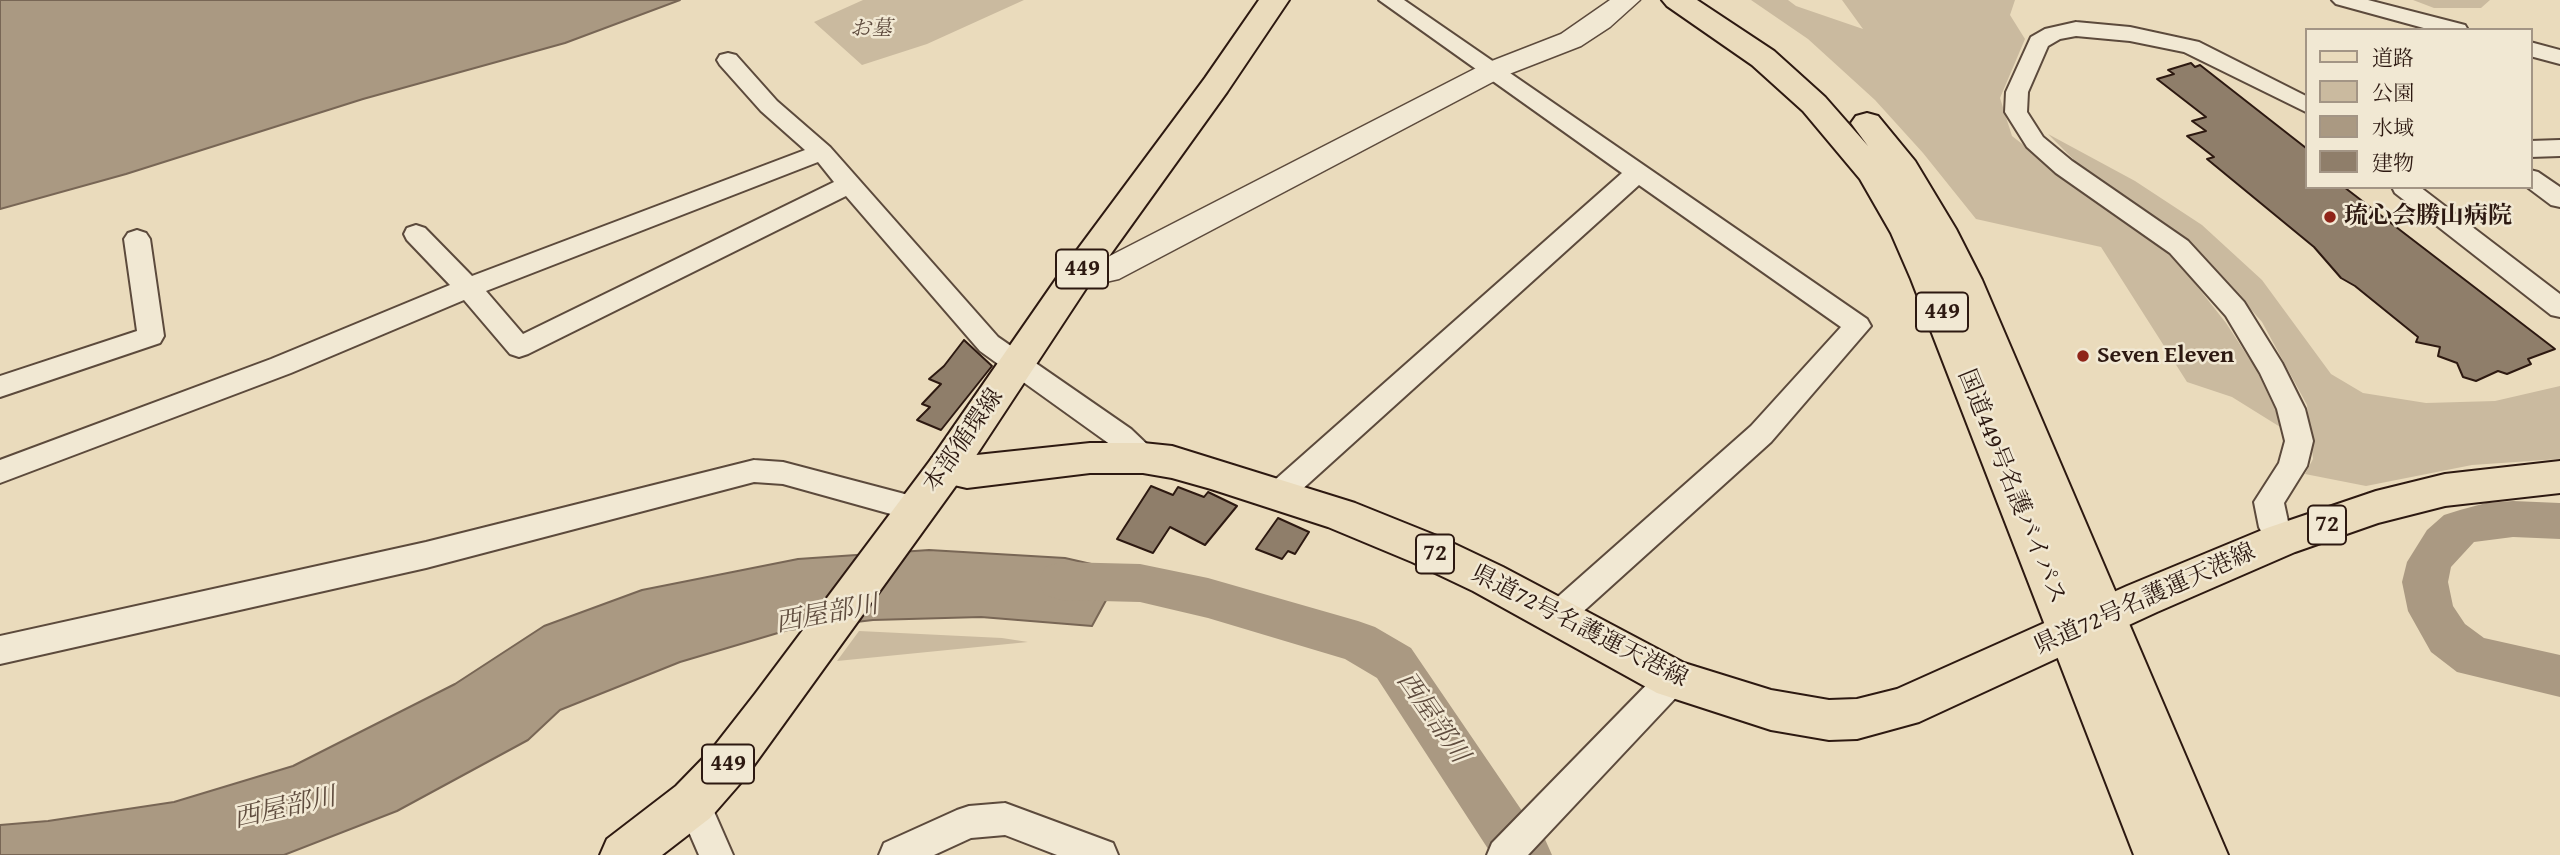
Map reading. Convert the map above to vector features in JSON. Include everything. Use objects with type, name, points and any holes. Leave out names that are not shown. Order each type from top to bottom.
[{"type":"main road","name":"本部循環線","points":[[624,855],[693,802],[728,764],[946,469],[1116,219],[1216,85],[1274,0]]},
{"type":"main road","name":"国道449号名護バイパス","points":[[1677,0],[1779,70],[1834,124],[1873,173],[1908,233],[2087,624],[2204,855]]},
{"type":"main road","name":"国道449号名護バイパス","points":[[1717,0],[1774,36],[1816,70],[1863,118],[1903,169],[1939,229],[1969,292],[2087,624],[2158,855]]},
{"type":"main road","name":"県道72号名護運天港線","points":[[946,469],[967,472],[1090,458],[1143,458],[1172,462],[1278,494],[1427,550],[1488,579],[1555,618],[1673,679],[1771,710],[1829,720],[1857,719],[1903,708],[2281,540],[2376,507],[2445,490],[2560,477]]},
{"type":"street","points":[[1390,0],[1858,326],[1761,434],[1555,618]]},
{"type":"street","points":[[1075,278],[1108,271],[1493,70],[1571,40],[1627,0]]},
{"type":"street","points":[[2343,0],[2449,28]]},
{"type":"street","points":[[2281,540],[2274,527],[2269,502],[2293,466],[2299,441],[2291,409],[2272,370],[2235,309],[2179,247],[2064,167],[2035,142],[2016,112],[2017,92],[2039,42],[2053,34],[2076,29],[2130,34],[2192,47],[2304,104]]},
{"type":"street","points":[[2532,50],[2560,57]]},
{"type":"street","points":[[728,60],[769,106],[822,152],[989,344],[1121,437],[1143,458]]},
{"type":"street","points":[[2532,149],[2560,148]]},
{"type":"street","points":[[0,472],[281,366],[468,288],[822,152]]},
{"type":"street","points":[[1278,494],[1639,172]]},
{"type":"street","points":[[2532,179],[2560,199]]},
{"type":"street","points":[[416,234],[519,347],[850,184]]},
{"type":"street","points":[[2407,189],[2560,307]]},
{"type":"street","points":[[1116,219],[1128,236],[1135,239],[1147,242],[1173,239]]},
{"type":"street","points":[[0,387],[151,336],[138,239]]},
{"type":"street","points":[[0,650],[426,555],[754,471],[783,473],[905,525]]},
{"type":"street","points":[[1504,855],[1673,679]]},
{"type":"street","points":[[693,802],[716,855]]},
{"type":"street","points":[[896,855],[969,822],[1005,819],[1101,855]]},
{"type":"green space","name":"お墓","points":[[863,0],[1024,0],[927,44],[862,65],[814,22]]},
{"type":"green space","points":[[1751,0],[1788,0],[1796,6],[1863,29],[1842,0],[2015,0],[2010,15],[2025,39],[2000,98],[2012,136],[2066,178],[2167,248],[2226,323],[2256,369],[2285,430],[2232,397],[2187,382],[2101,247],[1976,219],[1923,153],[1875,100],[1808,39]]},
{"type":"green space","points":[[2413,0],[2490,0],[2481,8],[2434,8]]},
{"type":"green space","points":[[2048,134],[2135,181],[2202,225],[2262,280],[2331,374],[2363,393],[2426,403],[2495,401],[2560,386],[2560,459],[2472,465],[2366,486],[2305,474],[2313,459],[2307,405],[2262,322],[2202,254],[2083,169]]},
{"type":"green space","points":[[859,631],[1002,638],[1028,642],[837,661]]},
{"type":"water","points":[[0,0],[680,0],[565,43],[363,99],[126,174],[0,209]]},
{"type":"water","points":[[929,550],[1065,558],[1122,571],[1092,626],[981,617],[873,620],[788,630],[680,662],[560,710],[528,740],[397,811],[284,855],[0,855],[0,825],[48,821],[174,802],[293,766],[455,684],[544,626],[642,590],[798,559]]},
{"type":"building","name":"琉心会勝山病院","points":[[2191,63],[2195,67],[2200,65],[2304,146],[2304,189],[2347,189],[2555,349],[2528,359],[2531,364],[2507,374],[2498,371],[2476,381],[2463,377],[2457,363],[2438,356],[2440,347],[2416,342],[2418,337],[2355,286],[2341,278],[2314,247],[2207,159],[2214,157],[2187,136],[2206,131],[2192,121],[2206,117],[2157,79],[2174,74],[2168,70]]},
{"type":"building","points":[[964,340],[992,366],[941,430],[917,420],[930,407],[922,404],[941,384],[929,379],[944,366]]},
{"type":"building","points":[[1151,486],[1173,495],[1178,487],[1204,497],[1208,492],[1237,506],[1205,545],[1170,527],[1153,553],[1117,539]]},
{"type":"building","points":[[1278,518],[1309,532],[1295,554],[1288,551],[1282,559],[1256,549]]},
{"type":"waterway","name":"西屋部川","points":[[2560,521],[2513,519],[2486,521],[2460,528],[2443,543],[2430,562],[2425,582],[2431,611],[2448,638],[2459,648],[2474,657],[2560,676]]},
{"type":"waterway","name":"西屋部川","points":[[1061,581],[1140,583],[1208,598],[1358,642],[1394,663],[1515,845],[1526,855]]},
{"type":"place","name":"琉心会勝山病院","points":[[2330,217]]},
{"type":"place","name":"Seven Eleven","points":[[2083,356]]}]
